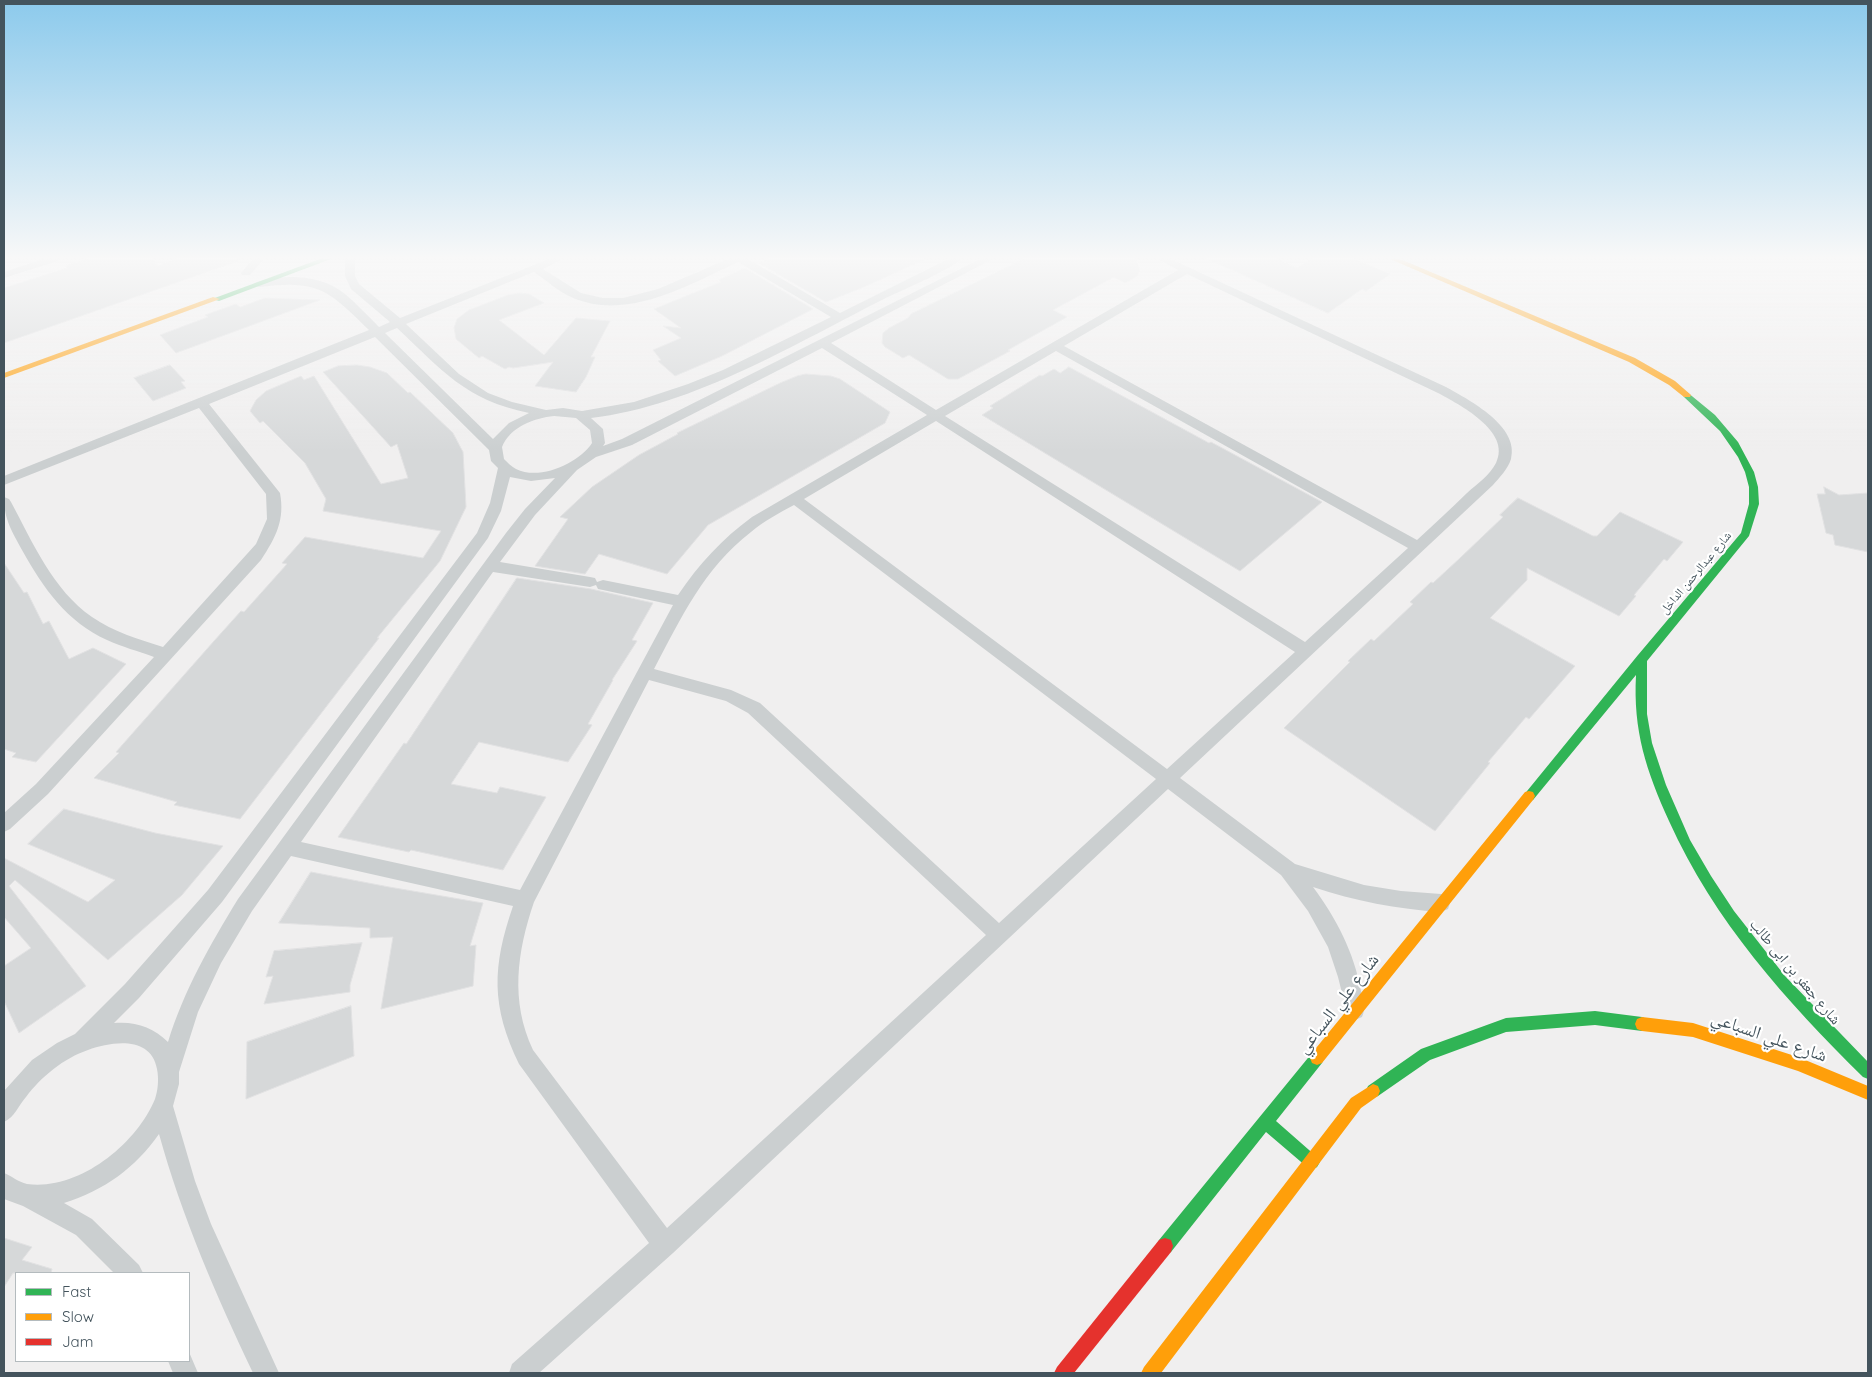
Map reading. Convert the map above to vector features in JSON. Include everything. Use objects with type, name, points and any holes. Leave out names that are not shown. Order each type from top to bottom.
[{"type":"street","points":[[119,323],[126,332]]},
{"type":"street","points":[[6,376],[150,323]]},
{"type":"street","points":[[369,323],[495,449],[497,460],[505,468],[518,474],[535,476],[571,469]]},
{"type":"street","points":[[4,482],[397,323]]},
{"type":"street","points":[[398,323],[460,381],[476,392],[496,401],[546,413]]},
{"type":"street","points":[[580,415],[620,408],[694,386],[727,373],[828,323]]},
{"type":"street","points":[[28,1196],[58,1195],[90,1183],[121,1162],[146,1136],[163,1107],[169,1087],[170,1068],[188,1010],[214,956],[245,905],[530,512],[571,469],[592,454],[627,442],[861,323]]},
{"type":"street","points":[[665,1245],[526,1057],[515,1037],[506,991],[508,960],[514,929],[525,900],[682,601],[710,560],[735,536],[795,499],[1094,323]]},
{"type":"street","points":[[521,1373],[665,1245],[1488,482],[1504,460],[1504,448],[1500,434],[1492,422],[1477,409],[1442,390],[1300,323]]},
{"type":"street","name":"شارع عبدالرحمن الداخل","points":[[1545,323],[1632,360],[1672,384],[1700,405],[1733,441],[1750,473],[1754,504],[1746,534],[1642,658]]},
{"type":"street","points":[[822,343],[1306,651]]},
{"type":"street","points":[[1055,346],[1418,547]]},
{"type":"street","points":[[4,824],[42,789],[256,556],[275,524],[276,508],[273,493],[201,402]]},
{"type":"street","points":[[495,449],[500,438],[512,427],[528,418],[546,413],[564,412],[580,415],[593,422],[600,431],[599,443],[592,454]]},
{"type":"street","points":[[84,1040],[132,990],[215,896],[483,535],[495,512],[502,489],[505,468]]},
{"type":"street","points":[[795,499],[1288,869],[1312,899],[1333,934],[1347,970],[1355,1010]]},
{"type":"street","points":[[4,502],[58,597],[71,610],[106,633],[166,655]]},
{"type":"street","points":[[491,566],[682,601]]},
{"type":"street","name":"شارع علي السباعي","points":[[1063,1373],[1440,903],[1642,658]]},
{"type":"street","name":"شارع جعفر بن ابى طالب","points":[[1642,658],[1640,704],[1650,758],[1672,818],[1694,860],[1708,884],[1759,956],[1826,1033],[1868,1072]]},
{"type":"street","points":[[646,672],[731,696],[754,708],[1000,935]]},
{"type":"street","points":[[286,847],[525,900]]},
{"type":"street","points":[[1288,869],[1325,884],[1363,894],[1402,901],[1440,903]]},
{"type":"street","name":"شارع علي السباعي","points":[[1150,1373],[1356,1103],[1426,1054],[1506,1025],[1595,1018],[1693,1030],[1798,1064],[1868,1093]]},
{"type":"street","points":[[4,1092],[24,1082],[53,1057],[84,1040],[109,1033],[131,1033],[150,1039],[163,1051],[170,1068]]},
{"type":"street","points":[[4,1111],[24,1082]]},
{"type":"street","points":[[163,1107],[199,1224],[224,1284],[266,1373]]},
{"type":"street","points":[[1266,1122],[1312,1162]]},
{"type":"street","points":[[5,1187],[28,1196],[84,1228],[130,1272]]},
{"type":"building","points":[[4,323],[60,323],[4,343]]},
{"type":"building","points":[[191,323],[257,323],[176,353],[160,335]]},
{"type":"building","points":[[456,323],[503,323],[544,355],[571,323],[609,323],[591,357],[595,357],[586,377],[576,392],[535,386],[553,362],[505,369],[482,356],[479,358],[456,339],[454,328]]},
{"type":"building","points":[[674,323],[785,323],[722,356],[675,376],[658,361],[661,360],[653,350],[681,338],[663,326],[681,328]]},
{"type":"building","points":[[898,323],[1056,323],[958,379],[948,379],[909,355],[903,358],[885,347],[882,343],[883,333]]},
{"type":"building","points":[[170,365],[185,381],[181,382],[186,388],[153,401],[134,378]]},
{"type":"building","points":[[357,365],[387,373],[453,433],[463,452],[466,507],[440,561],[377,638],[379,638],[240,819],[174,805],[177,802],[94,778],[119,753],[116,752],[241,611],[244,612],[287,564],[282,563],[305,537],[423,558],[441,531],[323,511],[326,499],[305,463],[263,421],[260,423],[250,411],[256,400],[266,391],[301,376],[304,380],[314,376],[381,484],[408,478],[397,444],[391,447],[323,372],[338,366]]},
{"type":"building","points":[[1069,367],[1322,502],[1240,571],[982,415],[993,408],[990,406],[1040,375],[1042,376],[1054,369],[1060,373]]},
{"type":"building","points":[[806,374],[831,376],[840,379],[890,412],[885,423],[708,525],[667,574],[599,554],[585,574],[535,566],[568,519],[560,517],[592,487],[639,455],[677,433],[780,383]]},
{"type":"building","points":[[1824,487],[1839,495],[1868,493],[1868,552],[1835,545],[1833,535],[1826,533],[1817,494],[1825,494]]},
{"type":"building","points":[[1518,498],[1593,536],[1597,536],[1620,512],[1683,542],[1667,561],[1664,559],[1619,616],[1527,568],[1527,580],[1490,618],[1575,666],[1529,719],[1526,717],[1488,762],[1490,763],[1435,831],[1284,728],[1350,662],[1348,661],[1371,639],[1374,641],[1413,604],[1410,602],[1503,517],[1500,515]]},
{"type":"building","points":[[4,563],[24,593],[27,592],[43,624],[49,621],[69,659],[93,648],[126,664],[36,762],[12,757],[16,753],[4,749]]},
{"type":"building","points":[[517,578],[591,589],[653,603],[632,640],[637,641],[612,680],[588,724],[592,725],[568,762],[479,742],[451,784],[497,793],[500,787],[546,797],[503,870],[411,850],[409,852],[338,837],[404,743],[406,744]]},
{"type":"building","points":[[64,809],[155,833],[223,846],[182,895],[108,960],[15,880],[9,886],[86,986],[19,1033],[4,1001],[4,966],[31,948],[4,917],[4,858],[88,902],[115,880],[28,844]]},
{"type":"building","points":[[311,872],[483,903],[470,946],[476,945],[473,986],[381,1009],[393,937],[370,938],[370,928],[279,923]]},
{"type":"building","points":[[362,943],[350,985],[350,992],[264,1004],[273,976],[266,977],[274,951]]},
{"type":"building","points":[[351,1006],[354,1056],[246,1099],[247,1042]]},
{"type":"building","points":[[4,1238],[32,1247],[22,1260],[52,1269],[51,1272],[15,1272],[4,1287]]},
{"type":"traffic: fast","points":[[1529,796],[1746,534],[1754,504],[1753,487],[1743,457],[1723,429],[1687,395]]},
{"type":"traffic: fast","points":[[1642,658],[1642,722],[1652,764],[1668,805],[1706,880],[1729,915],[1780,981],[1868,1072]]},
{"type":"traffic: fast","points":[[1373,1091],[1426,1054],[1506,1025],[1595,1018],[1642,1024]]},
{"type":"traffic: fast","points":[[1165,1246],[1317,1058]]},
{"type":"traffic: fast","points":[[1266,1122],[1312,1162]]},
{"type":"traffic: slow","points":[[4,376],[149,323]]},
{"type":"traffic: slow","points":[[1545,323],[1632,360],[1672,383],[1687,395]]},
{"type":"traffic: slow","points":[[1317,1058],[1529,796]]},
{"type":"traffic: slow","points":[[1642,1024],[1693,1030],[1798,1064],[1868,1093]]},
{"type":"traffic: slow","points":[[1150,1373],[1356,1103],[1373,1091]]},
{"type":"traffic: jam","points":[[1063,1373],[1165,1246]]}]
